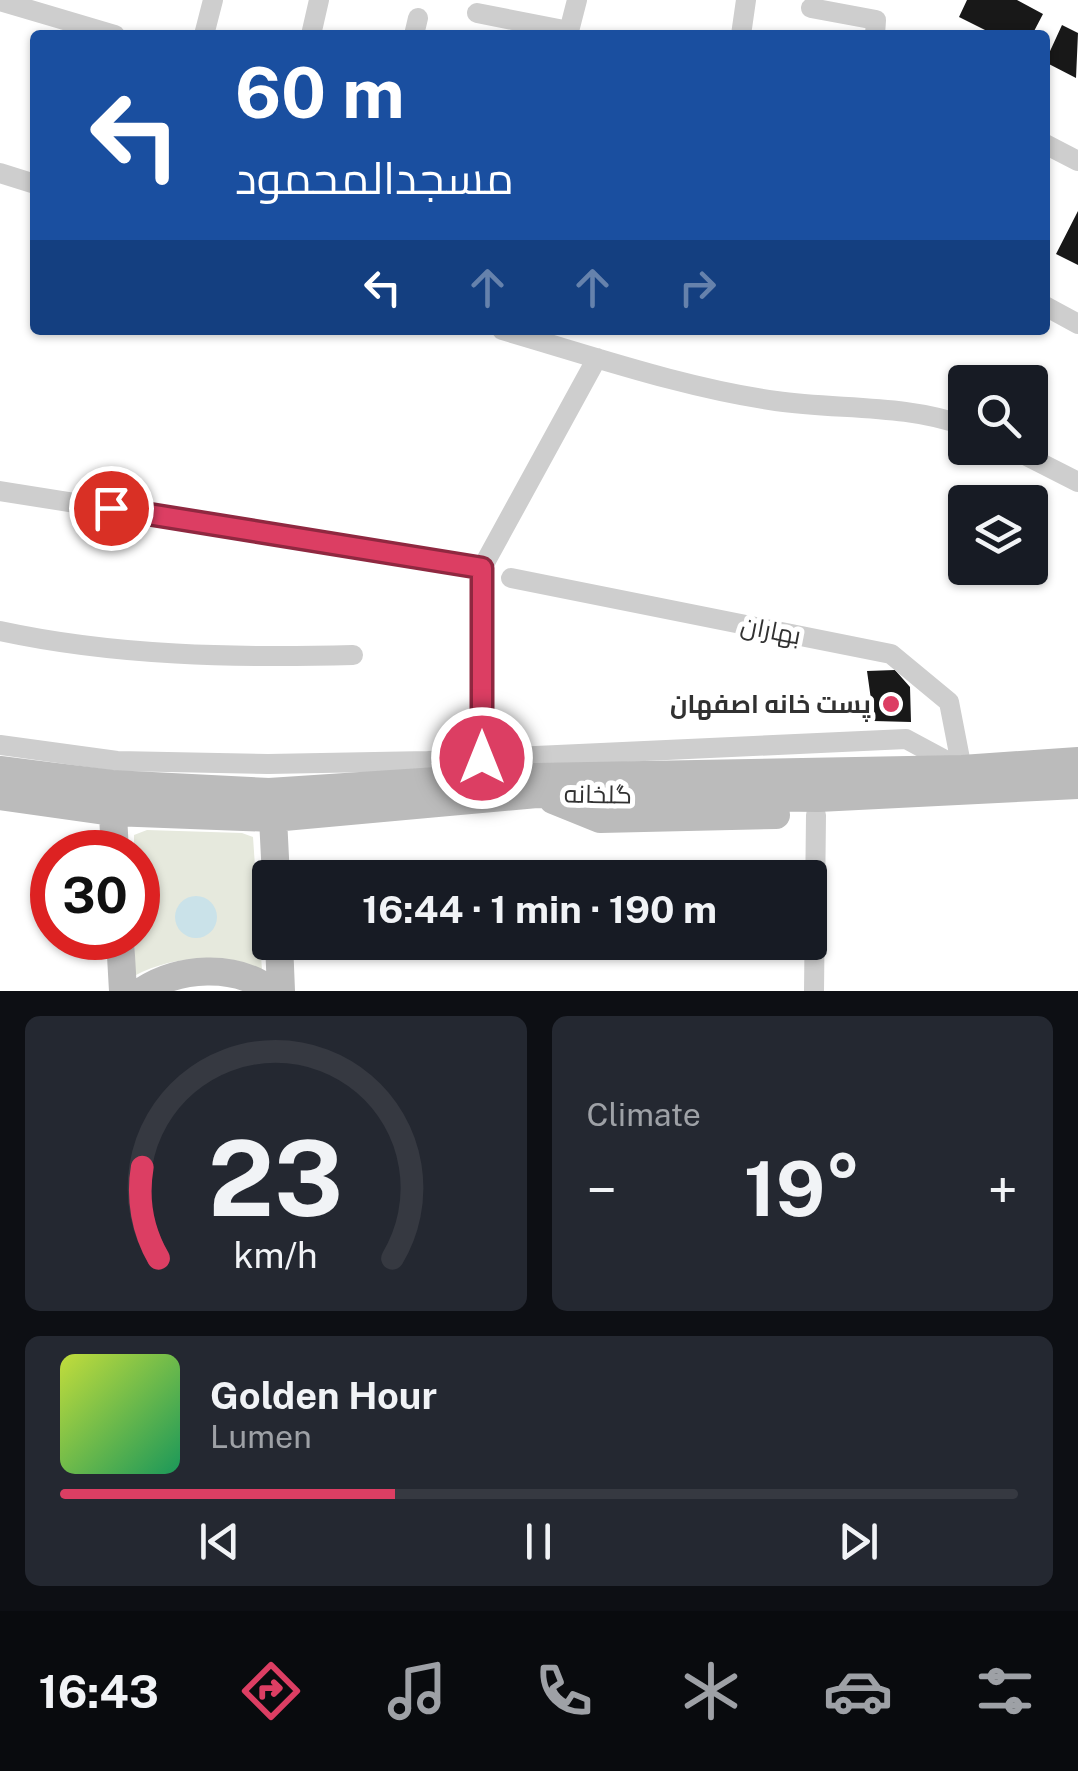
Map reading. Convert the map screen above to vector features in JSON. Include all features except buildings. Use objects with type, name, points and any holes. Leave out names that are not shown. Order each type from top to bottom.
[{"type":"main road","name":"گلخانه","points":[[0,796],[112,798],[269,792],[483,768],[962,768],[1078,761]]},
{"type":"main road","name":"گلخانه","points":[[0,770],[112,798],[273,818],[538,794],[818,798],[1078,784]]},
{"type":"main road","points":[[538,794],[600,820],[890,808],[928,792]]},
{"type":"main road","points":[[112,798],[113,830]]},
{"type":"main road","points":[[273,818],[275,860]]},
{"type":"main road","points":[[121,960],[123,991]]},
{"type":"main road","points":[[280,960],[281,991]]},
{"type":"main road","points":[[142,991],[174,976],[216,972],[248,977],[271,991]]},
{"type":"street","points":[[205,30],[213,0]]},
{"type":"street","points":[[312,30],[319,0]]},
{"type":"street","points":[[569,30],[576,0]]},
{"type":"street","points":[[742,30],[746,0]]},
{"type":"street","points":[[5,2],[60,10],[104,30]]},
{"type":"street","points":[[811,8],[876,20],[875,30]]},
{"type":"street","points":[[476,13],[554,30]]},
{"type":"street","points":[[1050,147],[1078,161]]},
{"type":"street","points":[[0,173],[30,182]]},
{"type":"street","points":[[1050,309],[1078,324]]},
{"type":"street","points":[[519,335],[774,401],[948,420]]},
{"type":"street","points":[[0,745],[117,761],[483,768],[482,568],[597,358]]},
{"type":"street","points":[[1045,465],[1078,482]]},
{"type":"street","points":[[0,491],[482,568]]},
{"type":"street","name":"بهاران","points":[[511,578],[891,654],[949,702],[962,768]]},
{"type":"street","points":[[0,631],[74,646],[278,657],[354,655]]},
{"type":"street","points":[[814,991],[816,814]]},
{"type":"shaded area","points":[[160,830],[242,833],[253,837],[252,960],[261,960],[262,970],[197,959],[166,964],[134,976],[135,960],[160,960]]},
{"type":"water","points":[[196,896],[211,902],[217,917],[211,932],[196,938],[181,932],[175,917],[181,902]]},
{"type":"place","name":"پست خانه اصفهان","points":[[891,704]]},
{"type":"route","points":[[111,508],[482,568],[482,758]]}]
